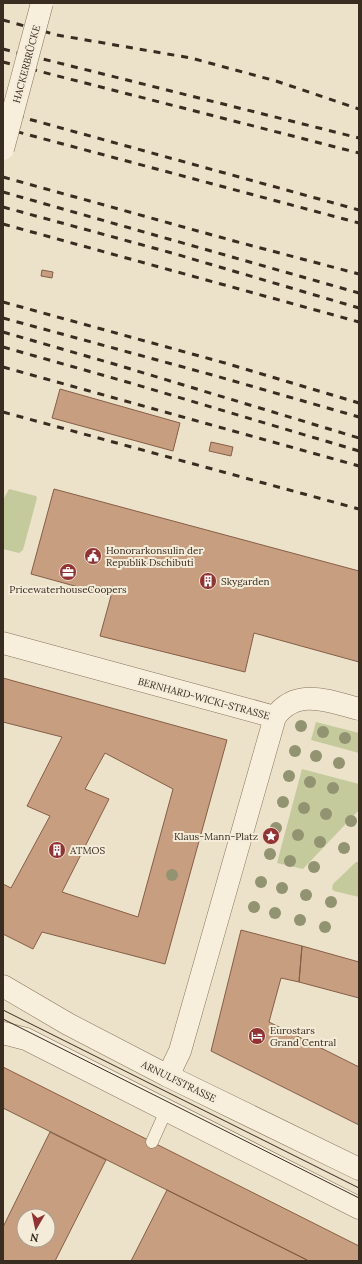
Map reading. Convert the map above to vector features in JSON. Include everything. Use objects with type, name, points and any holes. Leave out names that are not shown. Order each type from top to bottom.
[{"type":"street","name":"HACKERBRÜCKE","points":[[3,149],[42,3]]},
{"type":"street","name":"BERNHARD-WICKI-STRASSE","points":[[3,643],[275,717],[180,1051],[168,1076]]},
{"type":"street","points":[[275,717],[284,707],[300,699],[315,698],[359,709]]},
{"type":"street","name":"ARNULFSTRASSE","points":[[3,986],[68,1024],[168,1076],[359,1169]]},
{"type":"street","points":[[3,1033],[26,1039],[359,1208]]},
{"type":"lane","points":[[152,1142],[166,1111]]},
{"type":"green space","points":[[9,489],[36,496],[37,498],[23,550],[19,553],[3,549],[3,500]]},
{"type":"green space","points":[[316,722],[359,733],[359,753],[311,740]]},
{"type":"green space","points":[[302,769],[359,784],[359,810],[303,869],[277,863]]},
{"type":"green space","points":[[356,862],[359,862],[359,897],[334,891],[332,889],[333,884]]},
{"type":"building","points":[[42,270],[53,272],[52,278],[41,276]]},
{"type":"building","points":[[60,389],[180,423],[173,451],[52,418]]},
{"type":"building","points":[[211,442],[233,447],[231,456],[209,451]]},
{"type":"building","name":"Skygarden","points":[[54,489],[359,571],[359,662],[254,633],[245,672],[100,636],[111,596],[31,574]]},
{"type":"building","name":"ATMOS","points":[[3,678],[227,740],[165,964],[42,932],[33,949],[3,934],[3,884],[11,888],[50,816],[27,806],[62,737],[3,722]],"holes":[[[105,753],[173,789],[138,917],[62,892],[109,799],[85,789]]]},
{"type":"building","name":"Eurostars Grand Central","points":[[241,930],[302,946],[299,982],[281,978],[269,1022],[359,1067],[359,1125],[211,1051]]},
{"type":"building","points":[[302,946],[359,962],[359,998],[299,982]]},
{"type":"building","points":[[3,1067],[359,1246],[359,1261],[309,1261],[3,1108]]},
{"type":"building","points":[[50,1132],[106,1160],[55,1261],[3,1261],[3,1227]]},
{"type":"building","points":[[167,1190],[307,1260],[131,1261]]},
{"type":"tram line","points":[[3,1010],[359,1188]]},
{"type":"tram line","points":[[3,1019],[359,1198]]},
{"type":"railway","points":[[3,20],[57,35],[191,58],[276,81],[359,109]]},
{"type":"railway","points":[[3,49],[359,138]]},
{"type":"railway","points":[[3,62],[359,153]]},
{"type":"railway","points":[[3,112],[359,210]]},
{"type":"railway","points":[[3,128],[359,223]]},
{"type":"railway","points":[[3,177],[359,274]]},
{"type":"railway","points":[[3,192],[359,293]]},
{"type":"railway","points":[[3,207],[172,253],[359,308]]},
{"type":"railway","points":[[3,224],[359,322]]},
{"type":"railway","points":[[3,302],[225,363],[359,403]]},
{"type":"railway","points":[[3,318],[359,417]]},
{"type":"railway","points":[[3,332],[359,438]]},
{"type":"railway","points":[[3,347],[359,451]]},
{"type":"railway","points":[[3,367],[359,466]]},
{"type":"railway","points":[[3,412],[359,509]]},
{"type":"place","name":"Honorarkonsulin der Republik Dschibuti","points":[[93,556]]},
{"type":"place","name":"PricewaterhouseCoopers","points":[[68,572]]},
{"type":"place","name":"Skygarden","points":[[208,581]]},
{"type":"place","name":"Klaus-Mann-Platz","points":[[271,836]]},
{"type":"place","name":"ATMOS","points":[[57,850]]},
{"type":"place","name":"Eurostars Grand Central","points":[[257,1036]]}]
